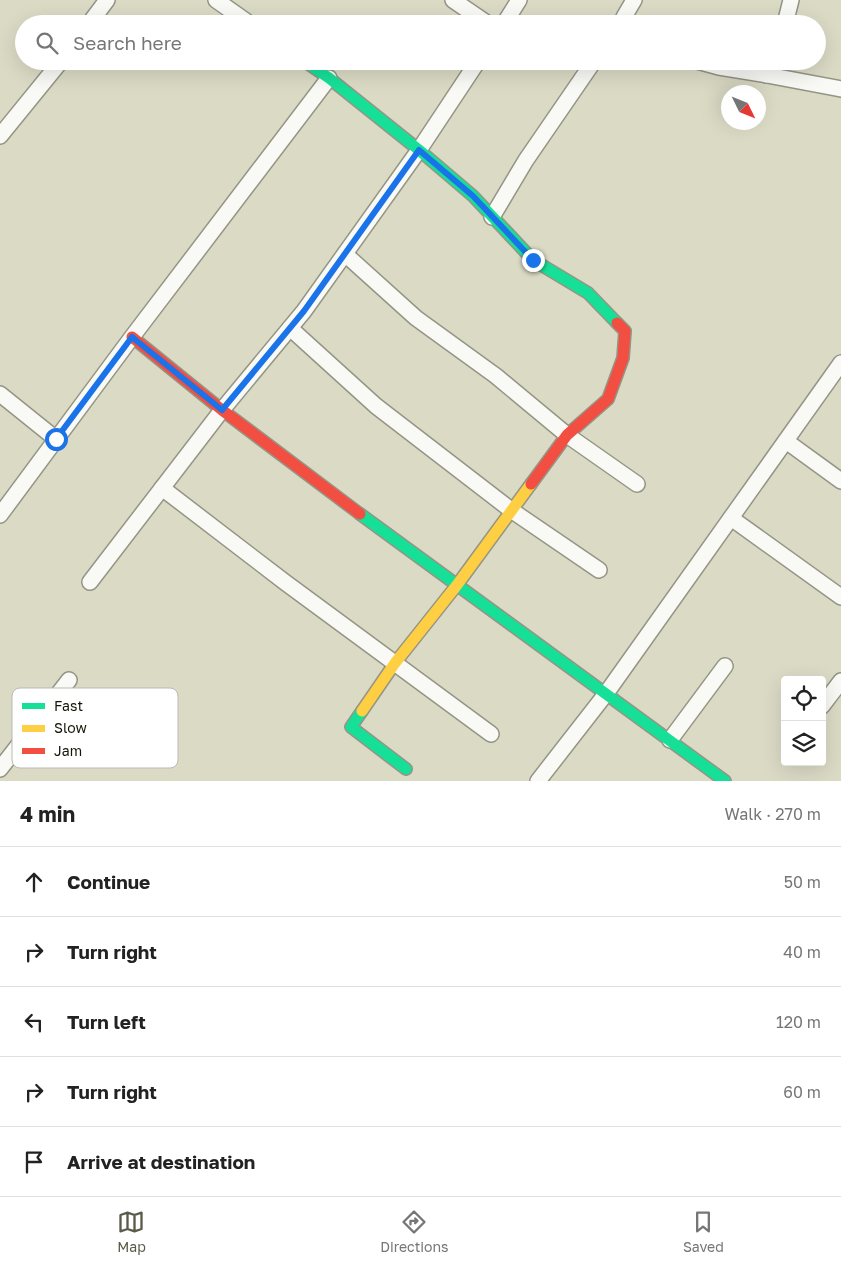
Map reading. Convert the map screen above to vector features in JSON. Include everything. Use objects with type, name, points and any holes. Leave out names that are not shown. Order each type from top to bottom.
[{"type":"street","points":[[96,15],[108,0]]},
{"type":"street","points":[[216,0],[237,15]]},
{"type":"street","points":[[453,0],[475,15]]},
{"type":"street","points":[[510,15],[519,0]]},
{"type":"street","points":[[625,15],[634,0]]},
{"type":"street","points":[[787,15],[791,0]]},
{"type":"street","points":[[0,136],[53,70]]},
{"type":"street","points":[[317,70],[419,150],[473,196],[533,260],[588,293],[625,331],[623,358],[608,399],[567,435],[351,726],[406,769]]},
{"type":"street","points":[[90,582],[222,410],[290,328],[419,150],[472,70]]},
{"type":"street","points":[[492,217],[526,160],[588,70]]},
{"type":"street","points":[[777,70],[841,89]]},
{"type":"street","points":[[0,515],[132,337],[329,78]]},
{"type":"street","points":[[345,254],[416,318],[496,376],[567,435],[637,484]]},
{"type":"street","points":[[290,328],[376,406],[512,510],[599,570]]},
{"type":"street","points":[[132,337],[222,410],[335,496],[605,695],[726,781]]},
{"type":"street","points":[[538,781],[605,695],[841,364]]},
{"type":"street","points":[[0,394],[56,439]]},
{"type":"street","points":[[786,440],[841,481]]},
{"type":"street","points":[[162,488],[491,734]]},
{"type":"street","points":[[731,518],[841,597]]},
{"type":"street","points":[[670,740],[725,666]]},
{"type":"street","points":[[64,688],[70,680]]},
{"type":"street","points":[[826,701],[841,681]]},
{"type":"street","points":[[0,768],[12,753]]},
{"type":"traffic: fast","points":[[317,70],[419,150],[473,196],[533,260],[588,293],[617,323]]},
{"type":"traffic: fast","points":[[360,514],[725,781]]},
{"type":"traffic: fast","points":[[362,711],[351,727],[406,769]]},
{"type":"traffic: slow","points":[[362,711],[395,663],[457,585],[531,484]]},
{"type":"traffic: jam","points":[[531,484],[567,435],[608,399],[623,358],[625,331],[617,323]]},
{"type":"traffic: jam","points":[[132,337],[222,410],[360,514]]},
{"type":"route","points":[[56,439],[132,337],[222,410],[304,311],[419,150],[473,196],[533,260]]}]
